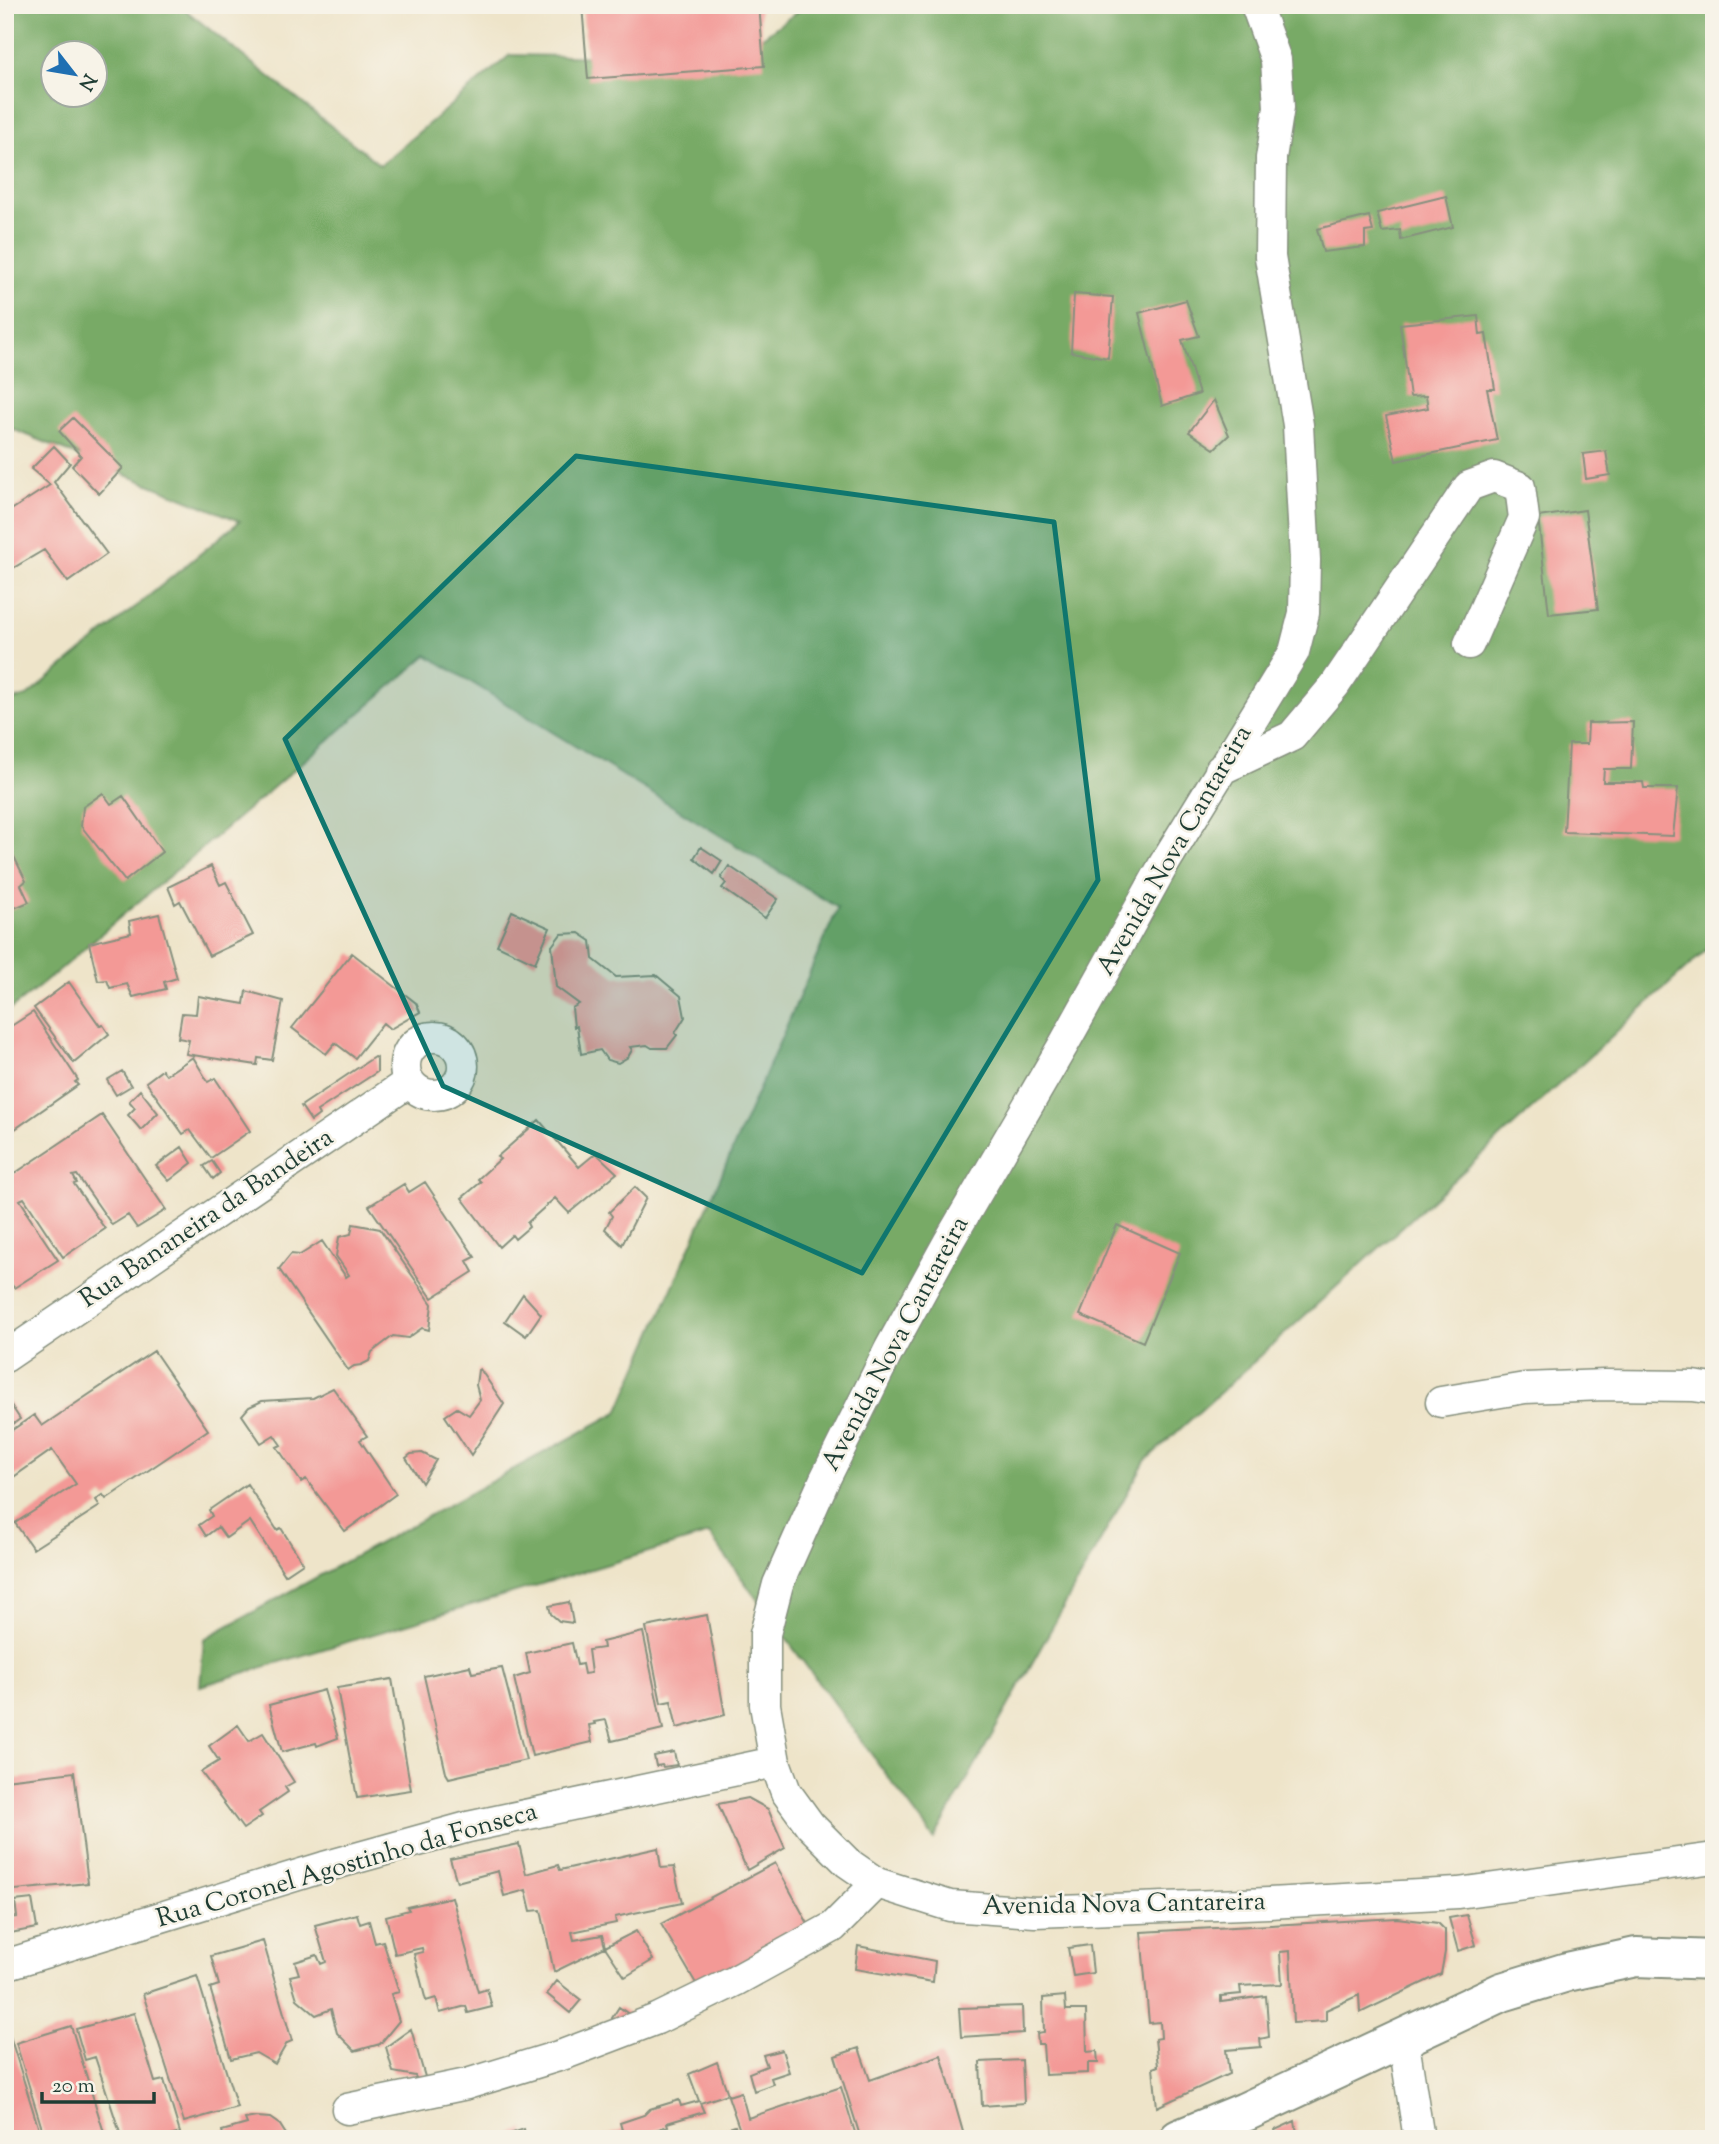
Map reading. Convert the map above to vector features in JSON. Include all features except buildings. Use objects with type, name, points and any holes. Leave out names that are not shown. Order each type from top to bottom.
[{"type":"main road","points":[[1179,2139],[1245,2112],[1502,1992],[1567,1972],[1636,1957],[1714,1961]]},
{"type":"street","name":"Avenida Nova Cantareira","points":[[1256,5],[1276,60],[1279,107],[1271,158],[1270,257],[1298,425],[1305,560],[1304,613],[1294,652],[1164,864],[1065,1042],[949,1241],[889,1350],[824,1481],[778,1584],[765,1634],[765,1705],[775,1762],[786,1792],[810,1825],[848,1863],[877,1882],[950,1906],[1035,1912],[1458,1893],[1714,1858]]},
{"type":"street","points":[[1220,770],[1292,736],[1335,685],[1469,486],[1494,477],[1520,487],[1524,518],[1469,644]]},
{"type":"street","name":"Rua Bananeira da Bandeira","points":[[5,1357],[409,1082]]},
{"type":"street","points":[[1441,1402],[1525,1388],[1617,1385],[1693,1386],[1714,1389]]},
{"type":"street","name":"Rua Coronel Agostinho da Fonseca","points":[[5,1965],[324,1867],[468,1827],[775,1762]]},
{"type":"street","points":[[347,2109],[467,2084],[565,2054],[657,2020],[833,1927],[860,1903],[877,1882]]},
{"type":"street","points":[[1403,2037],[1419,2139]]},
{"type":"highlighted area","points":[[576,456],[1054,522],[1098,880],[862,1273],[443,1086],[285,739]]},
{"type":"green space","points":[[179,5],[380,165],[510,55],[732,59],[807,5],[1714,5],[1714,943],[1145,1461],[934,1839],[709,1534],[200,1686],[204,1639],[618,1412],[838,908],[427,655],[56,974],[5,1013],[5,702],[27,696],[240,521],[5,426],[5,6]]}]
